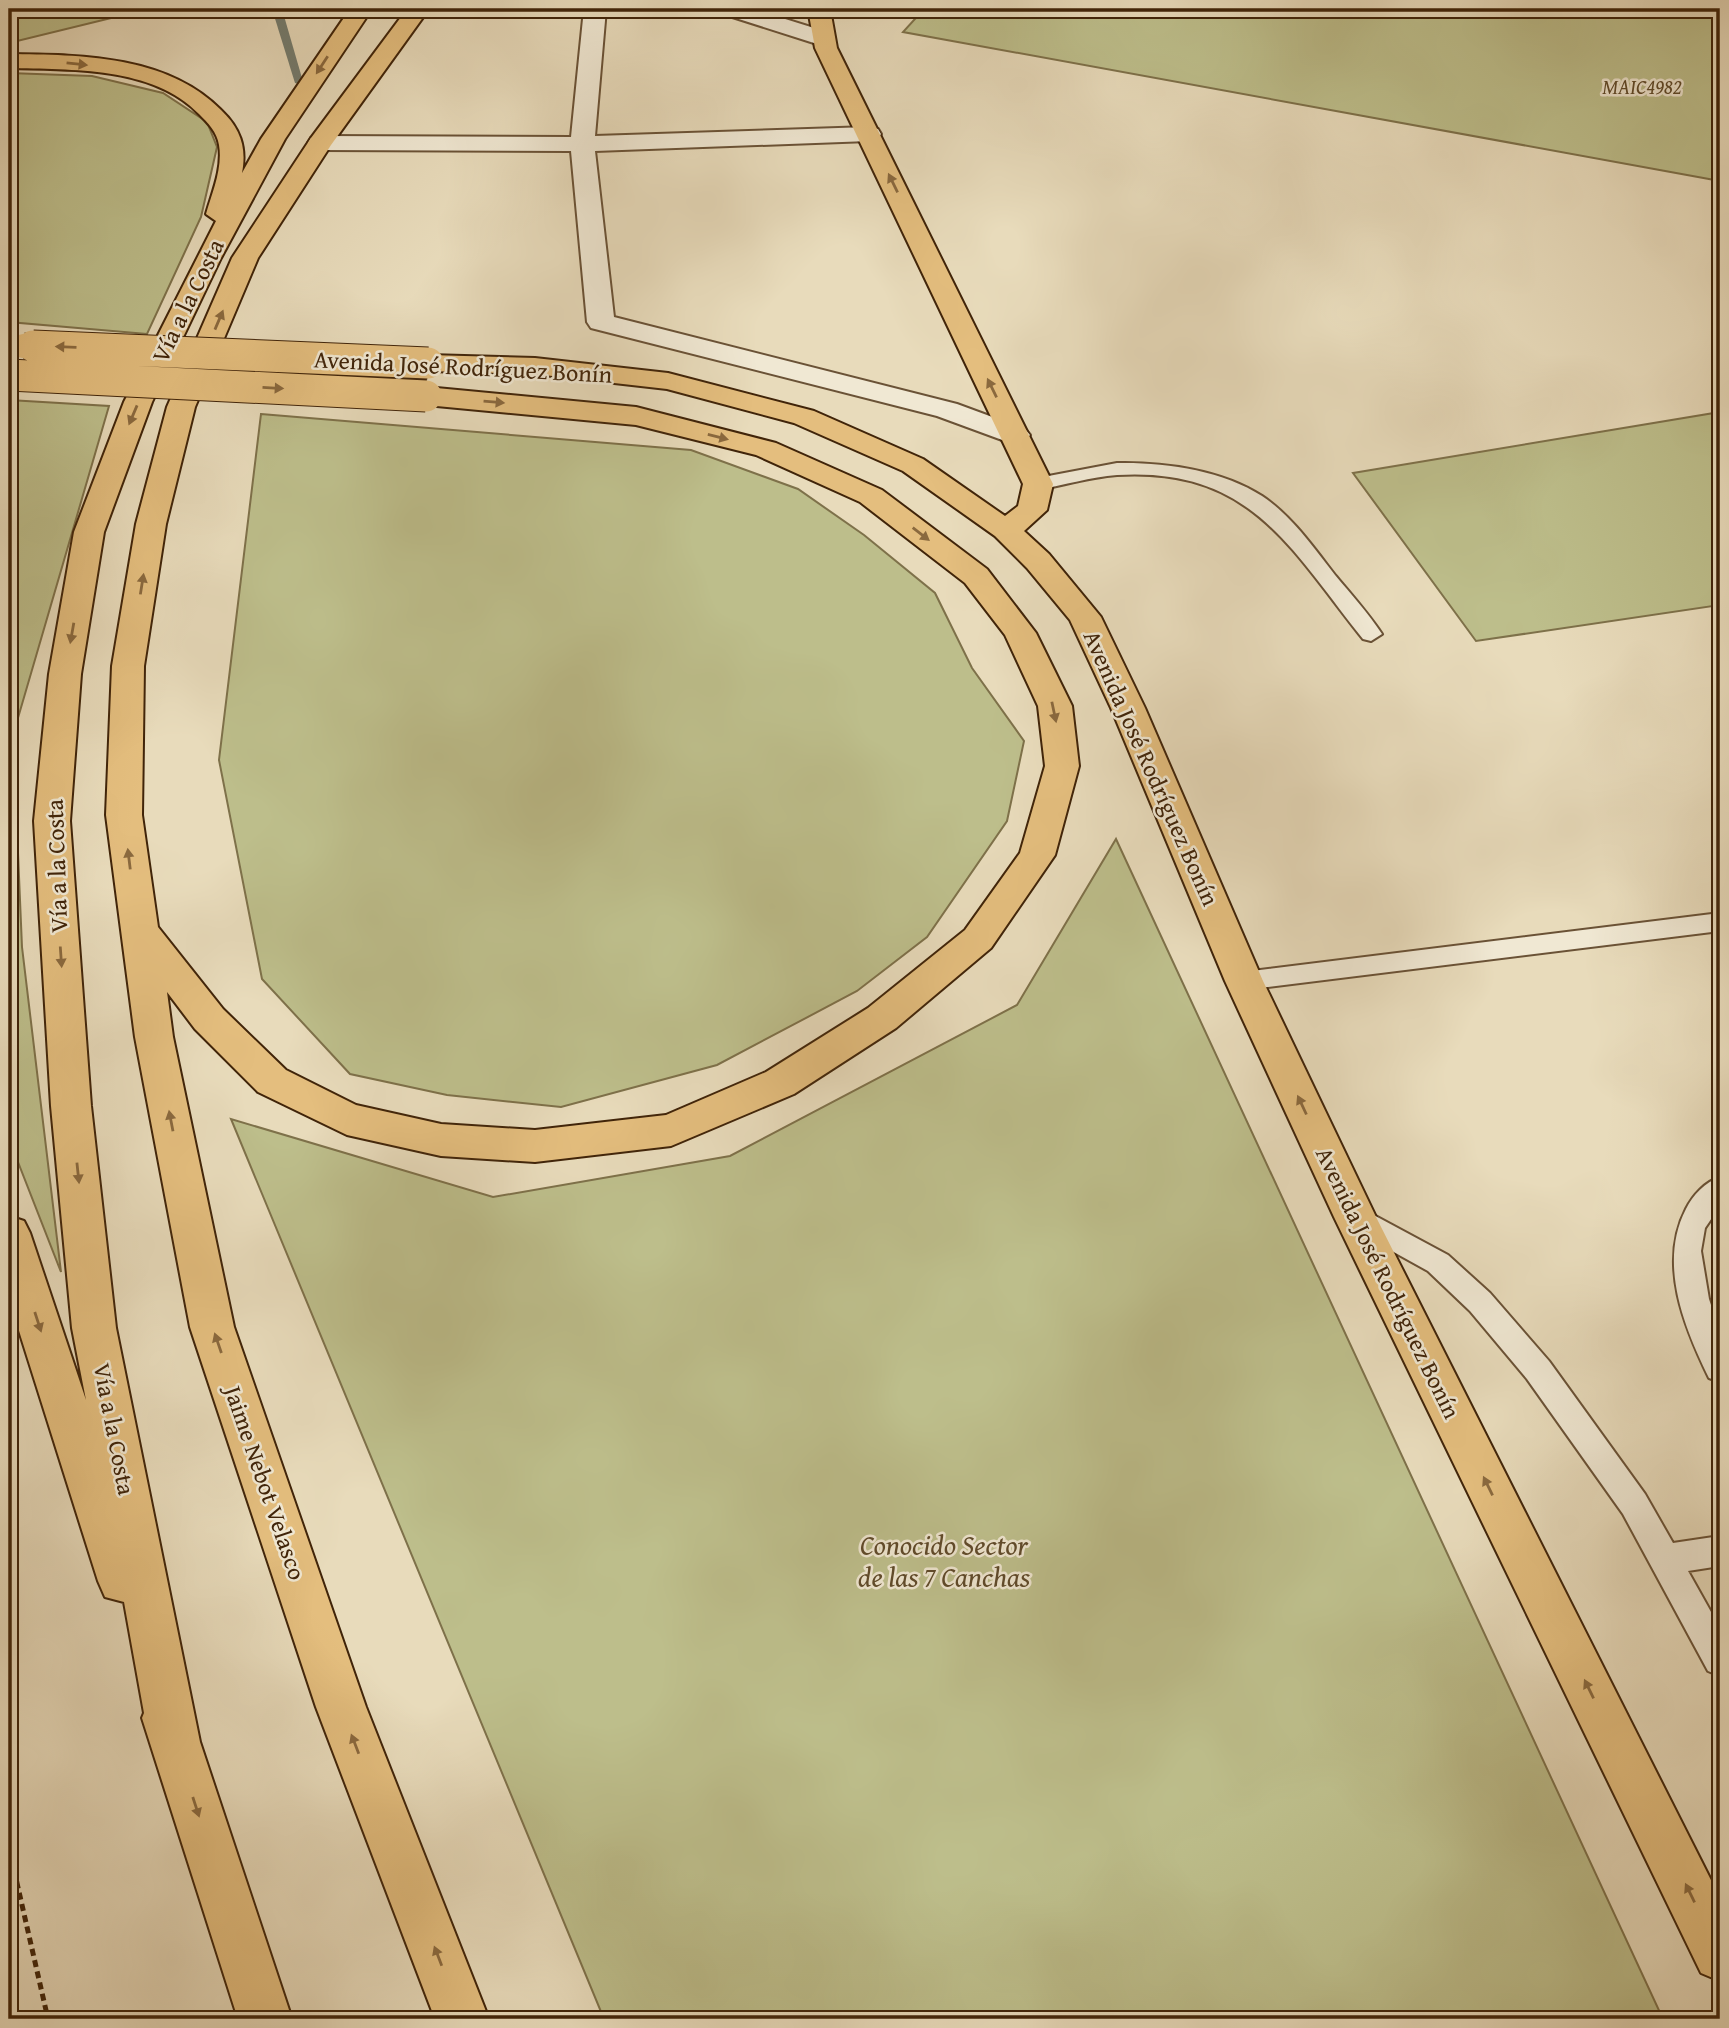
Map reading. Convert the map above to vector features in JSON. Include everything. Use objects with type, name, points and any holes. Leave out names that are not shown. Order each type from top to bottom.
[{"type":"main road","name":"Vía a la Costa","points":[[175,1742],[94,1328],[71,1105],[52,821],[65,674],[89,532],[138,402],[208,258],[273,139],[361,9]]},
{"type":"main road","name":"Vía a la Costa","points":[[138,927],[124,815],[128,666],[151,524],[181,407],[245,258],[320,143],[418,9]]},
{"type":"main road","points":[[819,9],[822,38],[1038,484],[1032,510],[1006,530]]},
{"type":"main road","points":[[9,61],[73,63],[133,72],[176,87],[208,107],[228,133],[232,151],[208,258]]},
{"type":"main road","name":"Avenida José Rodríguez Bonín","points":[[17,345],[427,379],[636,416],[766,449],[871,496],[976,576],[1020,633],[1055,706],[1062,766],[1037,855],[978,939],[882,1018],[780,1083],[671,1130],[535,1146],[441,1140],[347,1119],[272,1081],[209,1019],[138,927]]},
{"type":"main road","name":"Avenida José Rodríguez Bonín","points":[[9,375],[427,379],[536,366],[668,381],[804,417],[913,465],[1006,530],[1038,561],[1085,617],[1128,708],[1244,981],[1355,1217],[1720,1954]]},
{"type":"main road","name":"Jaime Nebot Velasco","points":[[138,927],[154,1037],[212,1327],[341,1707],[462,2019]]},
{"type":"main road","points":[[9,1233],[265,2019]]},
{"type":"street","points":[[595,9],[582,144],[601,321],[947,410],[1015,435]]},
{"type":"street","points":[[731,9],[822,38]]},
{"type":"street","points":[[320,143],[582,144],[869,134]]},
{"type":"lane","points":[[1038,484],[1116,469],[1145,470],[1210,482],[1241,493],[1267,509],[1371,634]]},
{"type":"lane","points":[[1244,981],[1720,922]]},
{"type":"lane","points":[[1720,1188],[1709,1197],[1690,1223],[1688,1252],[1690,1288],[1720,1368]]},
{"type":"lane","points":[[1355,1217],[1438,1263],[1480,1303],[1538,1370],[1634,1504],[1668,1559],[1720,1660]]},
{"type":"lane","points":[[1668,1559],[1720,1551]]},
{"type":"path","points":[[9,1848],[48,2019]]},
{"type":"green space","points":[[9,9],[148,9],[9,43]]},
{"type":"green space","name":"MAIC4982","points":[[924,9],[1720,9],[1720,181],[903,32]]},
{"type":"green space","points":[[9,73],[92,76],[163,93],[207,122],[217,147],[201,217],[147,334],[9,322]]},
{"type":"green space","points":[[9,400],[109,406],[13,735],[22,947],[61,1272],[9,1139]]},
{"type":"green space","points":[[1720,412],[1720,605],[1476,641],[1353,473]]},
{"type":"green space","points":[[261,414],[691,450],[798,489],[864,535],[935,593],[972,668],[1024,741],[1007,821],[927,937],[857,991],[717,1065],[561,1107],[447,1095],[350,1074],[262,979],[219,760]]},
{"type":"green space","name":"Conocido Sector de las 7 Canchas","points":[[1116,839],[1663,2019],[604,2019],[231,1119],[493,1197],[730,1156],[1017,1005]]},
{"type":"waterway","points":[[277,9],[300,83]]}]
